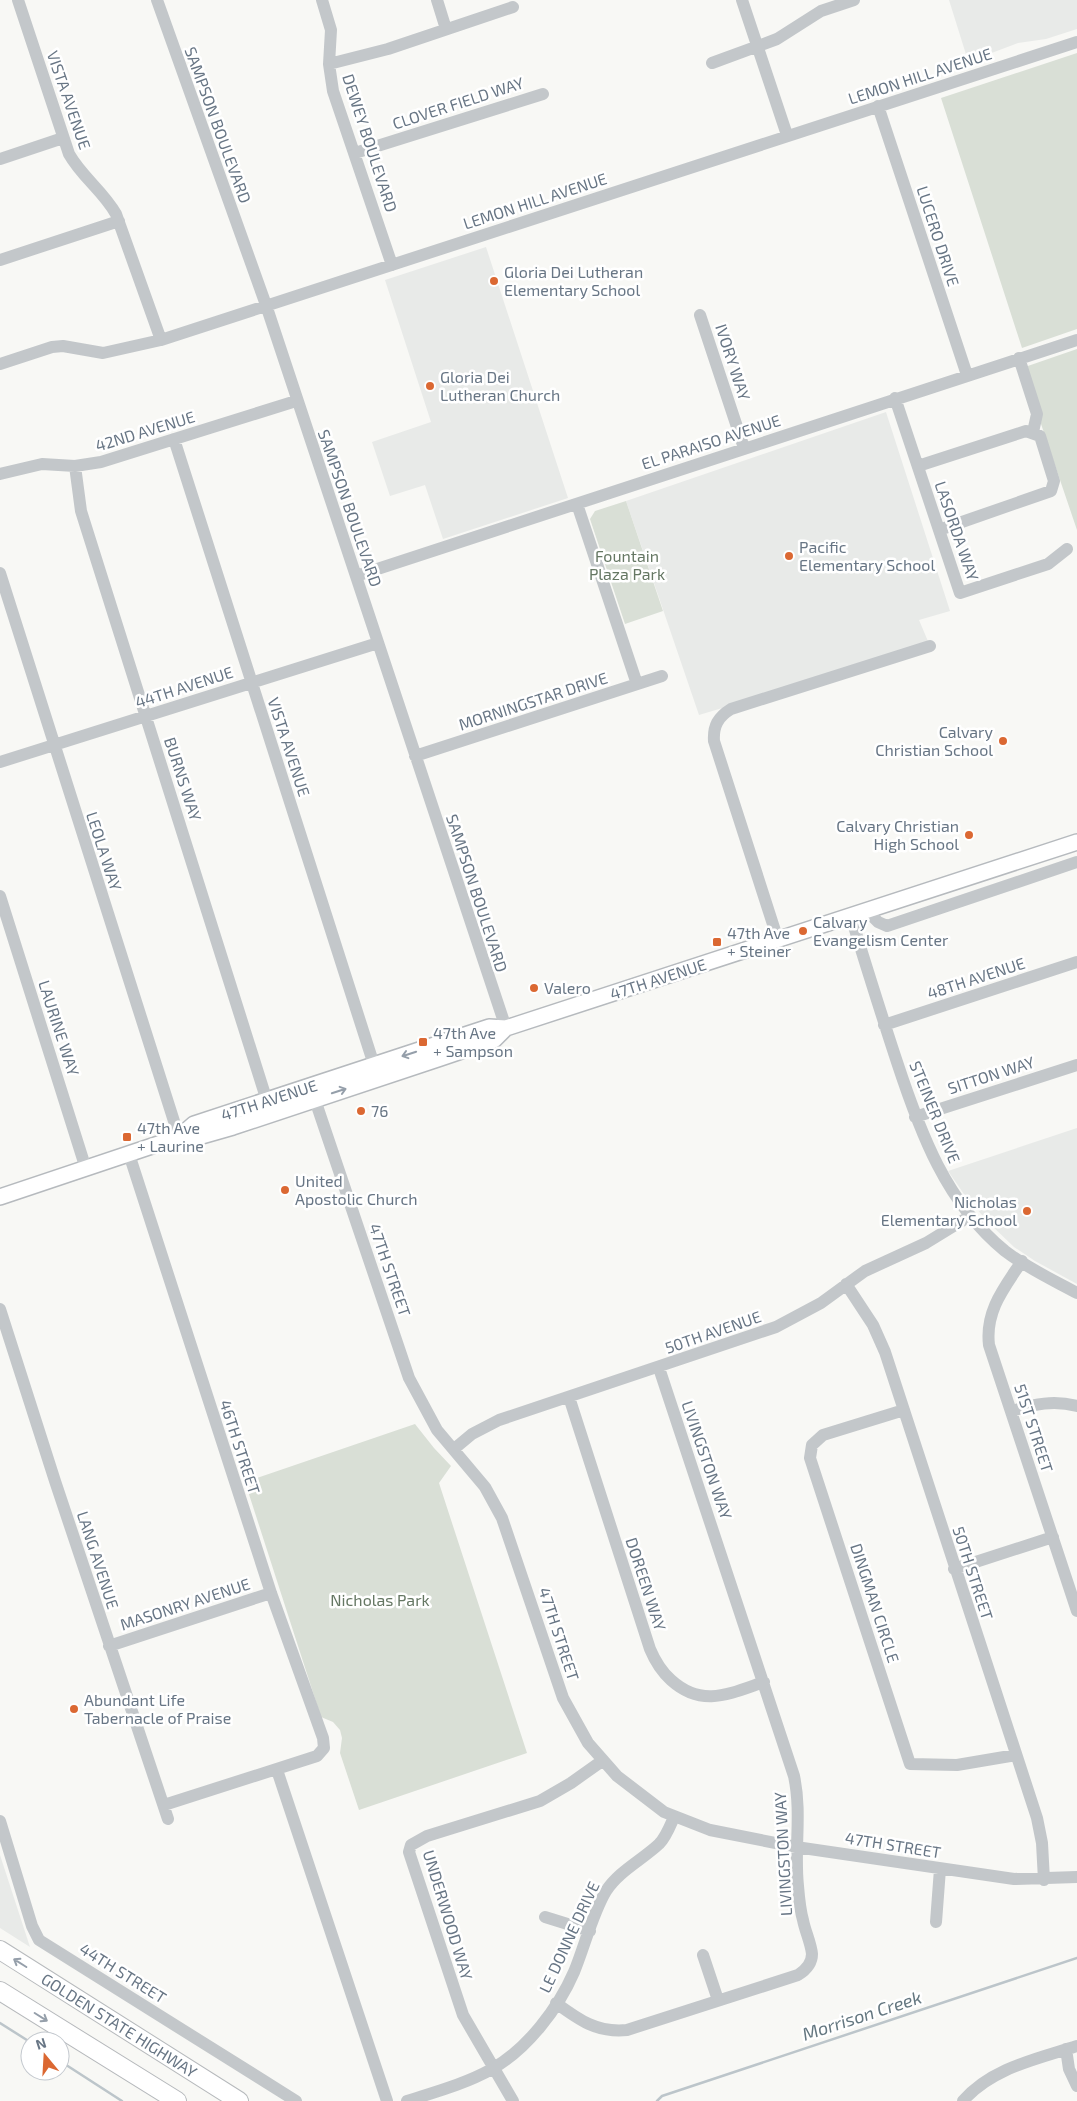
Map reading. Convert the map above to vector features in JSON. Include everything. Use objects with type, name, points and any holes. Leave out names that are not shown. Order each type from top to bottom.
[{"type":"highway","name":"GOLDEN STATE HIGHWAY","points":[[0,1950],[239,2101]]},
{"type":"highway","name":"GOLDEN STATE HIGHWAY","points":[[0,1991],[177,2101]]},
{"type":"main road","name":"47TH AVENUE","points":[[0,1197],[179,1137],[198,1138],[312,1093],[374,1065],[489,1027],[506,1028],[867,912],[1077,842]]},
{"type":"main road","name":"47TH AVENUE","points":[[179,1137],[194,1124],[267,1101],[312,1093],[494,1040],[506,1028]]},
{"type":"street","name":"VISTA AVENUE","points":[[18,0],[63,138],[74,163],[106,198],[119,222],[161,340]]},
{"type":"street","name":"SAMPSON BOULEVARD","points":[[157,0],[266,305],[296,401],[506,1028]]},
{"type":"street","name":"DEWEY BOULEVARD","points":[[322,0],[332,39],[329,64],[334,91],[392,265]]},
{"type":"street","points":[[437,0],[446,28]]},
{"type":"street","points":[[742,0],[787,135]]},
{"type":"street","points":[[712,63],[757,48],[798,28],[821,11],[854,0]]},
{"type":"street","points":[[329,64],[356,59],[514,7]]},
{"type":"street","name":"LEMON HILL AVENUE","points":[[0,364],[52,347],[63,346],[103,353],[161,340],[1077,42]]},
{"type":"street","name":"CLOVER FIELD WAY","points":[[355,153],[543,94]]},
{"type":"street","name":"LUCERO DRIVE","points":[[878,106],[967,375]]},
{"type":"street","points":[[0,159],[63,138]]},
{"type":"street","points":[[0,260],[119,222]]},
{"type":"street","name":"IVORY WAY","points":[[700,315],[744,448]]},
{"type":"street","name":"EL PARAISO AVENUE","points":[[356,576],[1077,340]]},
{"type":"street","points":[[1019,358],[1037,414],[1034,432]]},
{"type":"street","name":"LASORDA WAY","points":[[895,398],[960,594],[1048,564],[1067,550]]},
{"type":"street","name":"42ND AVENUE","points":[[0,474],[42,464],[75,466],[117,458],[296,401]]},
{"type":"street","points":[[918,466],[1026,431],[1034,432],[1040,436],[1054,481],[1051,491],[939,530]]},
{"type":"street","name":"VISTA AVENUE","points":[[174,439],[374,1065]]},
{"type":"street","name":"BURNS WAY","points":[[75,466],[81,511],[267,1101]]},
{"type":"street","points":[[577,504],[637,684]]},
{"type":"street","name":"LEOLA WAY","points":[[0,573],[53,745],[179,1137]]},
{"type":"street","name":"44TH AVENUE","points":[[0,762],[378,643]]},
{"type":"street","points":[[778,940],[714,741],[717,721],[731,709],[930,646]]},
{"type":"street","name":"MORNINGSTAR DRIVE","points":[[415,756],[662,676]]},
{"type":"street","points":[[867,912],[878,922],[887,926],[1077,862]]},
{"type":"street","name":"LAURINE WAY","points":[[0,896],[86,1169]]},
{"type":"street","name":"STEINER DRIVE","points":[[851,917],[884,1025],[915,1116],[937,1165],[970,1216],[1006,1251],[1077,1293]]},
{"type":"street","name":"48TH AVENUE","points":[[884,1025],[1077,962]]},
{"type":"street","name":"SITTON WAY","points":[[915,1116],[1077,1065]]},
{"type":"street","name":"47TH STREET","points":[[312,1093],[409,1378],[426,1412],[485,1488],[502,1518],[563,1698],[588,1743],[602,1761],[631,1789],[674,1818],[710,1830],[796,1847],[1014,1879],[1044,1880],[1077,1877]]},
{"type":"street","points":[[198,1138],[214,1126],[262,1109],[267,1101]]},
{"type":"street","name":"46TH STREET","points":[[129,1154],[271,1593],[324,1738],[324,1748],[317,1756],[277,1770]]},
{"type":"street","name":"50TH AVENUE","points":[[454,1450],[486,1425],[776,1327],[805,1313],[881,1262],[926,1243],[970,1216]]},
{"type":"street","name":"51ST STREET","points":[[1022,1261],[996,1299],[988,1326],[991,1354],[1012,1411],[1077,1611]]},
{"type":"street","name":"50TH STREET","points":[[846,1284],[863,1308],[882,1343],[1040,1829],[1044,1880]]},
{"type":"street","name":"LANG AVENUE","points":[[0,1309],[109,1646],[168,1819]]},
{"type":"street","name":"LIVINGSTON WAY","points":[[556,2003],[590,2026],[618,2031],[636,2027],[798,1975],[806,1971],[812,1954],[802,1919],[799,1894],[796,1847],[799,1828],[796,1786],[764,1682],[659,1368]]},
{"type":"street","name":"DOREEN WAY","points":[[569,1397],[657,1665],[684,1691],[701,1696],[727,1695],[764,1682]]},
{"type":"street","points":[[1012,1411],[1043,1403],[1062,1403],[1077,1406]]},
{"type":"street","name":"DINGMAN CIRCLE","points":[[904,1410],[823,1435],[812,1445],[810,1458],[910,1764],[957,1765],[1016,1755]]},
{"type":"street","points":[[954,1569],[1053,1537]]},
{"type":"street","name":"MASONRY AVENUE","points":[[109,1646],[271,1593]]},
{"type":"street","name":"UNDERWOOD WAY","points":[[513,2101],[473,2034],[456,1994],[411,1863],[409,1852],[411,1845],[427,1836],[518,1809],[540,1800],[572,1783],[602,1761]]},
{"type":"street","points":[[164,1805],[277,1770],[386,2101]]},
{"type":"street","name":"LE DONNE DRIVE","points":[[407,2101],[456,2085],[493,2068],[529,2038],[567,1986],[590,1931],[598,1906],[607,1889],[661,1842],[674,1818]]},
{"type":"street","name":"44TH STREET","points":[[0,1821],[32,1926],[39,1940],[296,2101]]},
{"type":"street","points":[[936,1922],[940,1869]]},
{"type":"street","points":[[545,1917],[590,1931]]},
{"type":"street","points":[[703,1955],[718,2000]]},
{"type":"street","points":[[963,2101],[979,2085],[995,2075],[1071,2047],[1069,2069],[1077,2086]]},
{"type":"shaded area","points":[[949,0],[1077,0],[1077,29],[1046,39],[1018,43],[969,64]]},
{"type":"shaded area","points":[[486,247],[568,498],[443,539],[425,485],[390,496],[372,442],[431,422],[385,280]]},
{"type":"shaded area","name":"Pacific Elementary School","points":[[886,412],[950,611],[919,620],[930,646],[699,715],[626,501]]},
{"type":"shaded area","name":"Nicholas Elementary School","points":[[1077,1128],[1077,1284],[1014,1247],[966,1197],[948,1171]]},
{"type":"shaded area","points":[[0,1855],[30,1947],[0,1928]]},
{"type":"green space","points":[[1077,53],[1077,329],[1022,348],[941,98]]},
{"type":"green space","points":[[1077,349],[1077,530],[1022,368]]},
{"type":"green space","name":"Fountain Plaza Park","points":[[626,501],[663,611],[625,624],[590,519],[595,511]]},
{"type":"green space","name":"Nicholas Park","points":[[415,1424],[451,1466],[439,1483],[527,1753],[359,1810],[340,1753],[342,1738],[340,1730],[333,1722],[321,1717],[245,1482]]},
{"type":"waterway","name":"Morrison Creek","points":[[657,2101],[662,2096],[1077,1958]]},
{"type":"waterway","points":[[0,2023],[20,2036]]},
{"type":"waterway","points":[[70,2067],[122,2101]]},
{"type":"place","name":"Gloria Dei Lutheran Elementary School","points":[[494,281]]},
{"type":"place","name":"Gloria Dei Lutheran Church","points":[[430,386]]},
{"type":"place","name":"Pacific Elementary School","points":[[789,556]]},
{"type":"place","name":"Calvary Christian School","points":[[1003,741]]},
{"type":"place","name":"Calvary Christian High School","points":[[969,835]]},
{"type":"place","name":"Calvary Evangelism Center","points":[[803,931]]},
{"type":"place","name":"47th Ave + Steiner","points":[[717,942]]},
{"type":"place","name":"Valero","points":[[534,988]]},
{"type":"place","name":"47th Ave + Sampson","points":[[423,1042]]},
{"type":"place","name":"76","points":[[361,1111]]},
{"type":"place","name":"47th Ave + Laurine","points":[[127,1137]]},
{"type":"place","name":"United Apostolic Church","points":[[285,1190]]},
{"type":"place","name":"Nicholas Elementary School","points":[[1027,1211]]},
{"type":"place","name":"Abundant Life Tabernacle of Praise","points":[[74,1709]]}]
